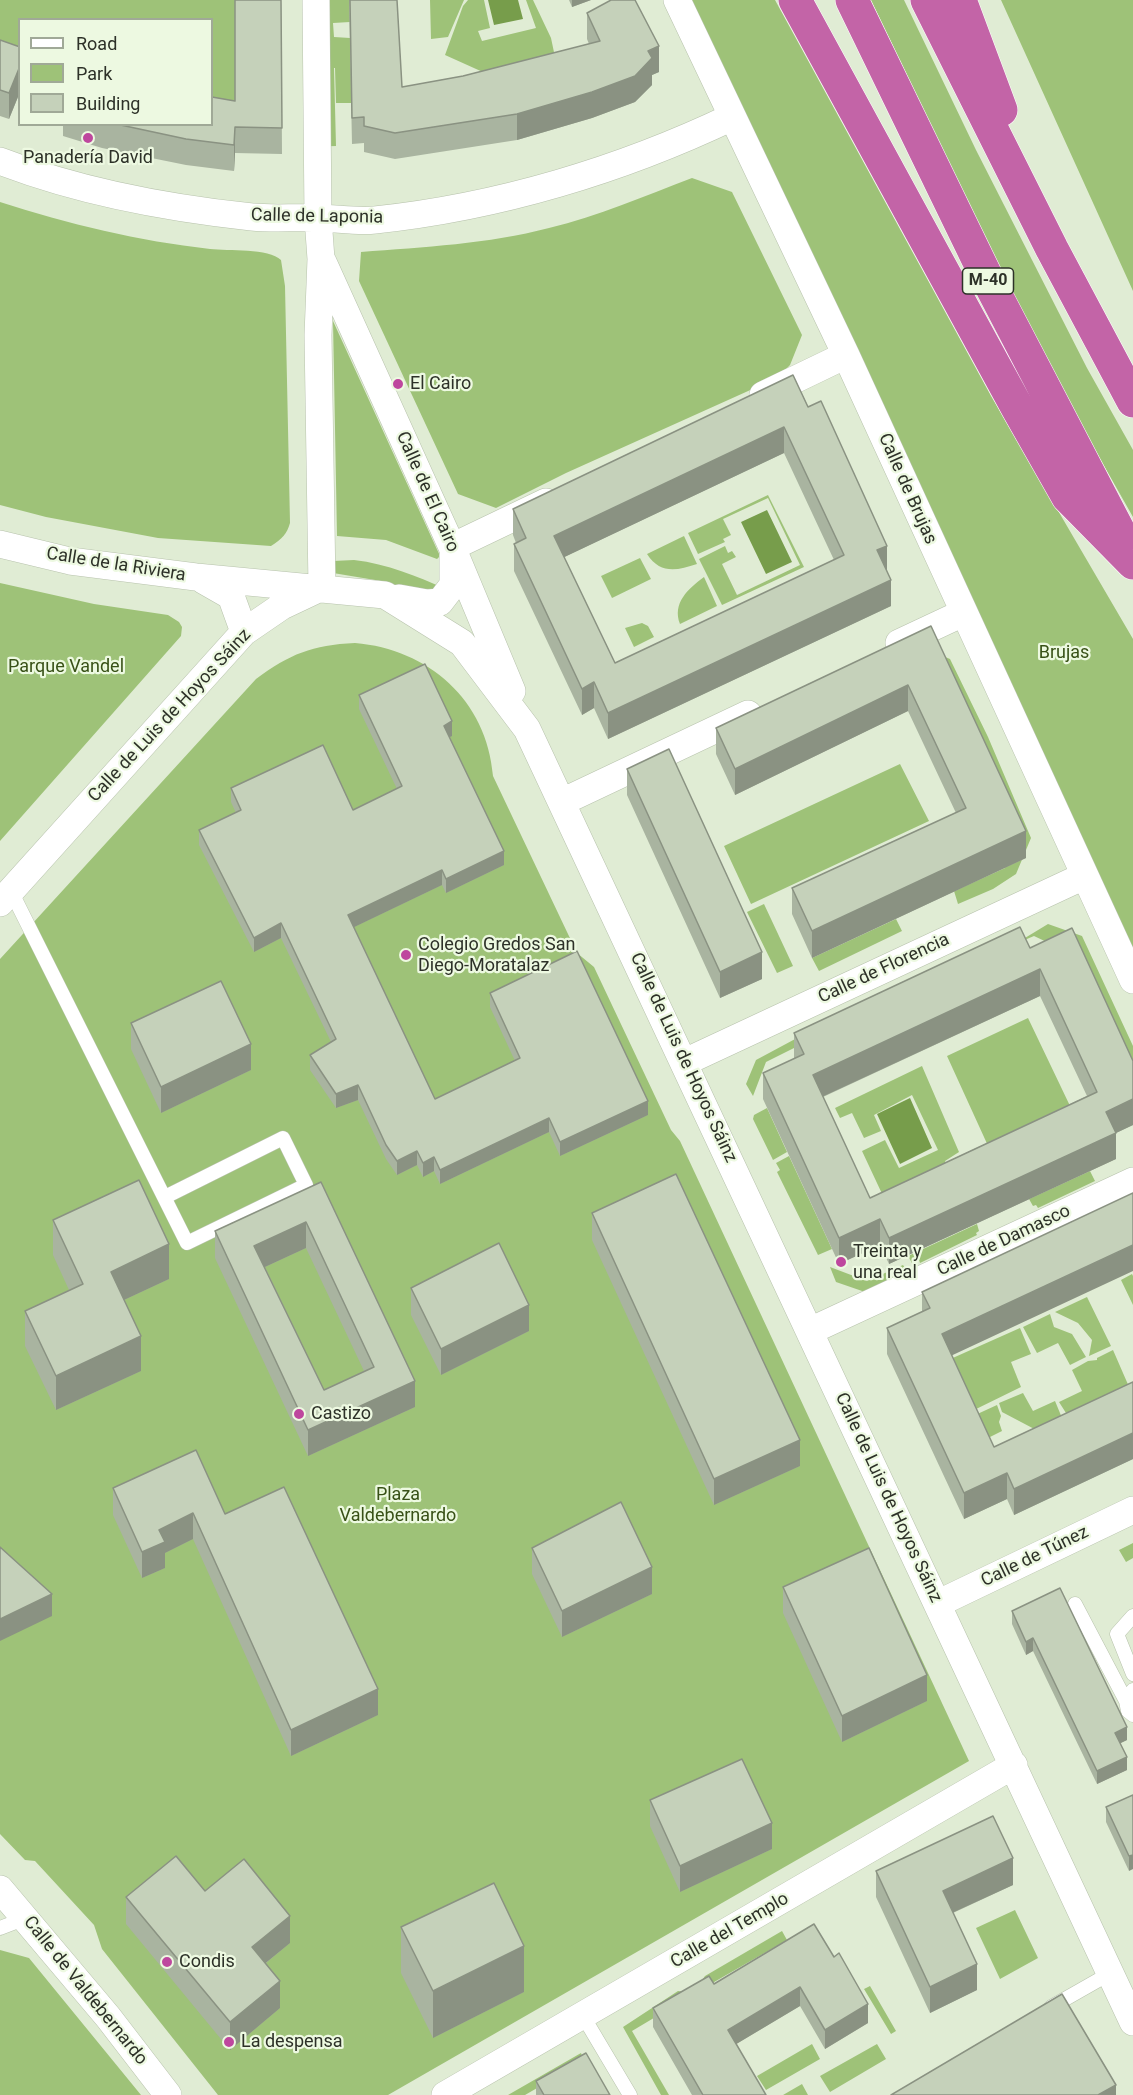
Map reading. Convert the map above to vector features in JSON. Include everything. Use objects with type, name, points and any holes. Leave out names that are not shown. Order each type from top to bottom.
[{"type":"highway","points":[[795,0],[1068,497],[1133,563]]},
{"type":"highway","name":"M-40","points":[[852,0],[989,282],[1133,558]]},
{"type":"highway","points":[[927,0],[1052,249],[1133,401]]},
{"type":"highway","points":[[960,0],[1052,249]]},
{"type":"street","name":"Calle de El Cairo","points":[[316,0],[318,218],[321,259],[318,335],[321,587]]},
{"type":"street","name":"Calle de Brujas","points":[[678,0],[846,355],[1133,980]]},
{"type":"street","name":"Calle de Laponia","points":[[0,161],[30,172],[139,201],[254,217],[373,221],[441,211],[499,198],[613,166],[732,117]]},
{"type":"street","name":"Calle de El Cairo","points":[[321,259],[452,547],[527,729]]},
{"type":"street","points":[[742,405],[846,355]]},
{"type":"street","points":[[440,602],[453,585],[452,547],[566,492]]},
{"type":"street","name":"Calle de la Riviera","points":[[0,544],[70,561],[196,577],[321,587]]},
{"type":"street","name":"Calle de la Riviera","points":[[196,577],[231,596],[244,632]]},
{"type":"street","name":"Calle de Luis de Hoyos Sáinz","points":[[6,897],[244,632],[282,606],[321,587],[385,595],[462,643],[527,729],[1133,2022]]},
{"type":"street","points":[[385,595],[427,603],[440,602],[478,628],[492,644]]},
{"type":"street","points":[[876,654],[963,613]]},
{"type":"street","points":[[562,802],[768,705]]},
{"type":"street","name":"Calle de Florencia","points":[[685,1062],[1084,876]]},
{"type":"street","name":"Calle de Damasco","points":[[810,1331],[1133,1181]]},
{"type":"street","name":"Calle de Túnez","points":[[937,1604],[1133,1510]]},
{"type":"street","name":"Calle del Templo","points":[[446,2095],[1014,1766]]},
{"type":"street","name":"Calle de Valdebernardo","points":[[0,1889],[26,1918],[168,2095]]},
{"type":"lane","name":"Calle de Luis de Hoyos Sáinz","points":[[6,897],[165,1197],[187,1243],[306,1185],[283,1138],[165,1197]]},
{"type":"lane","points":[[1075,1604],[1129,1695],[1128,1711],[1133,1715]]},
{"type":"lane","points":[[1133,1616],[1117,1634],[1133,1674]]},
{"type":"lane","points":[[0,1928],[26,1918]]},
{"type":"lane","points":[[1039,2014],[1109,1974]]},
{"type":"lane","points":[[583,2016],[630,2095]]},
{"type":"green space","points":[[0,0],[235,0],[235,127],[213,124],[213,18],[18,18],[18,74],[0,66]]},
{"type":"green space","points":[[304,0],[349,0],[350,22],[333,23],[334,37],[350,38],[352,103],[336,103],[334,68],[336,146],[307,147]]},
{"type":"green space","points":[[430,0],[464,0],[448,37],[431,39]]},
{"type":"green space","points":[[468,0],[484,0],[490,28],[478,31],[482,41],[536,28],[526,0],[533,0],[551,38],[555,57],[485,73],[445,55],[463,6]]},
{"type":"green space","name":"Brujas","points":[[685,0],[775,0],[991,396],[1133,639],[1133,958]]},
{"type":"green space","points":[[871,0],[904,0],[976,150],[1087,368],[1133,450],[1133,517],[1069,404],[999,267]]},
{"type":"green space","points":[[1001,0],[1133,0],[1133,291]]},
{"type":"green space","points":[[692,178],[732,192],[802,335],[790,365],[777,378],[566,473],[496,508],[458,494],[359,281],[361,252],[503,238],[549,228],[585,218]]},
{"type":"green space","points":[[0,202],[52,218],[130,236],[183,246],[258,252],[275,256],[281,260],[285,286],[290,523],[286,533],[278,541],[271,546],[158,538],[46,517],[0,505]]},
{"type":"green space","points":[[333,321],[440,556],[437,559],[386,540],[337,536]]},
{"type":"green space","points":[[768,495],[804,567],[722,605],[699,559],[725,546],[728,553],[732,551],[736,557],[722,564],[737,595],[800,565],[768,498],[723,519],[731,535],[723,539],[725,542],[698,554],[688,533]]},
{"type":"green space","points":[[684,536],[697,564],[675,569],[663,568],[647,554]]},
{"type":"green space","points":[[640,558],[651,579],[612,598],[601,576]]},
{"type":"green space","points":[[354,560],[413,575],[446,589],[436,597],[381,581],[333,573],[333,561]]},
{"type":"green space","points":[[704,577],[717,606],[680,624],[678,609],[683,597]]},
{"type":"green space","name":"Parque Vandel","points":[[0,583],[94,604],[168,615],[179,622],[182,627],[181,636],[0,841]]},
{"type":"green space","points":[[642,623],[648,626],[654,637],[634,647],[625,628]]},
{"type":"green space","name":"Plaza Valdebernardo","points":[[355,643],[382,647],[407,656],[429,668],[449,683],[466,702],[479,724],[488,749],[493,776],[577,953],[594,967],[671,1130],[680,1141],[969,1761],[388,2095],[218,2095],[102,1949],[94,1925],[35,1861],[25,1860],[0,1834],[0,959],[256,679],[302,652],[326,646]]},
{"type":"green space","points":[[911,643],[950,659],[988,737],[1031,838],[1016,874],[993,889],[958,904],[954,891],[1005,868]]},
{"type":"green space","points":[[900,764],[929,821],[751,904],[724,846]]},
{"type":"green space","points":[[764,904],[793,966],[777,973],[747,912]]},
{"type":"green space","points":[[896,919],[902,931],[819,971],[812,958]]},
{"type":"green space","points":[[1048,924],[1082,936],[1133,1046],[1133,1071],[1068,952],[1034,936],[1015,944]]},
{"type":"green space","points":[[1028,1018],[1071,1108],[989,1148],[947,1056]]},
{"type":"green space","points":[[797,1038],[800,1045],[766,1062],[753,1096],[746,1084],[756,1060]]},
{"type":"green space","points":[[922,1066],[959,1152],[945,1161],[947,1167],[884,1198],[862,1151],[885,1140],[899,1168],[938,1150],[912,1095],[874,1115],[881,1131],[864,1138],[852,1113],[840,1118],[835,1108]]},
{"type":"green space","points":[[767,1108],[787,1152],[773,1160],[753,1119],[754,1115]]},
{"type":"green space","points":[[789,1156],[832,1249],[818,1255],[777,1172],[780,1170],[776,1163]]},
{"type":"green space","points":[[1090,1171],[1095,1181],[1038,1208],[1036,1205],[1033,1206],[1029,1199]]},
{"type":"green space","points":[[977,1224],[979,1231],[977,1235],[920,1263],[919,1260],[912,1263],[908,1256]]},
{"type":"green space","points":[[903,1265],[907,1271],[865,1292],[836,1282],[830,1267],[867,1281]]},
{"type":"green space","points":[[1132,1274],[1133,1276],[1133,1305],[1121,1280]]},
{"type":"green space","points":[[1087,1297],[1111,1346],[1089,1356],[1092,1340],[1078,1323],[1055,1312]]},
{"type":"green space","points":[[1050,1314],[1054,1327],[1072,1334],[1086,1357],[1070,1365],[1058,1343],[1037,1353],[1023,1327]]},
{"type":"green space","points":[[1020,1328],[1031,1354],[1011,1362],[1021,1387],[970,1412],[946,1361]]},
{"type":"green space","points":[[1113,1350],[1133,1396],[1066,1413],[1059,1402],[1082,1391],[1072,1370],[1088,1361],[1097,1360]]},
{"type":"green space","points":[[1023,1393],[1033,1411],[1055,1401],[1067,1430],[1040,1432],[1002,1412],[999,1403]]},
{"type":"green space","points":[[997,1405],[1001,1416],[999,1422],[1002,1431],[984,1440],[973,1416]]},
{"type":"green space","points":[[1133,1543],[1133,1558],[1126,1562],[1119,1550]]},
{"type":"green space","points":[[1015,1910],[1038,1958],[1000,1979],[976,1928]]},
{"type":"green space","points":[[782,1931],[787,1940],[702,1989],[700,1983],[705,1976]]},
{"type":"green space","points":[[0,1950],[29,1958],[141,2095],[0,2095]]},
{"type":"green space","points":[[870,1986],[896,2031],[891,2034],[864,1989]]},
{"type":"green space","points":[[678,1991],[686,1992],[689,1997],[632,2031],[669,2095],[661,2095],[623,2027]]},
{"type":"green space","points":[[812,2044],[820,2059],[766,2090],[757,2076]]},
{"type":"green space","points":[[877,2044],[886,2059],[830,2092],[820,2076]]},
{"type":"green space","points":[[581,2053],[584,2061],[525,2095],[508,2095]]},
{"type":"green space","points":[[802,2084],[808,2095],[783,2095]]},
{"type":"shaded area","points":[[488,0],[518,0],[523,19],[494,25]]},
{"type":"shaded area","points":[[767,510],[792,562],[766,574],[741,522]]},
{"type":"shaded area","points":[[910,1098],[932,1148],[900,1164],[877,1114]]},
{"type":"building","points":[[235,0],[281,0],[282,128],[235,127],[234,145],[186,139],[125,126],[213,126],[213,97],[235,101]]},
{"type":"building","points":[[350,0],[397,0],[402,87],[463,76],[600,41],[587,13],[611,0],[635,0],[659,46],[648,51],[652,58],[635,76],[592,92],[517,114],[395,133],[364,126],[364,117],[352,118]]},
{"type":"building","points":[[0,40],[18,46],[18,71],[9,93],[0,90]]},
{"type":"building","points":[[793,375],[808,407],[821,401],[887,546],[877,550],[891,580],[608,713],[594,682],[582,689],[514,544],[526,538],[513,509]],"holes":[[[784,427],[844,555],[615,663],[554,536]]]},
{"type":"building","points":[[931,626],[1026,831],[812,931],[792,888],[966,808],[908,685],[735,769],[716,728]]},
{"type":"building","points":[[425,664],[452,721],[444,726],[504,851],[446,879],[442,870],[348,915],[435,1099],[520,1058],[490,993],[577,951],[648,1101],[560,1142],[549,1118],[440,1170],[434,1157],[423,1163],[417,1151],[397,1161],[386,1145],[358,1085],[336,1094],[310,1055],[336,1039],[281,923],[254,938],[199,830],[241,810],[231,788],[323,745],[353,810],[402,786],[359,695]]},
{"type":"building","points":[[669,749],[762,952],[720,972],[627,769]]},
{"type":"building","points":[[1020,927],[1030,948],[1072,928],[1133,1061],[1133,1099],[1106,1112],[1116,1133],[889,1238],[880,1219],[839,1238],[763,1073],[804,1054],[794,1033]],"holes":[[[1040,969],[1097,1092],[870,1198],[813,1075]]]},
{"type":"building","points":[[221,981],[251,1044],[161,1087],[131,1023]]},
{"type":"building","points":[[676,1174],[800,1440],[714,1479],[592,1213]]},
{"type":"building","points":[[139,1180],[169,1244],[111,1272],[141,1336],[56,1376],[25,1311],[83,1284],[53,1220]]},
{"type":"building","points":[[321,1182],[415,1381],[308,1430],[215,1231]],"holes":[[[306,1222],[374,1367],[324,1390],[254,1246]]]},
{"type":"building","points":[[1133,1193],[1133,1245],[942,1334],[994,1447],[1133,1382],[1133,1433],[1014,1489],[1007,1473],[964,1493],[887,1328],[930,1308],[922,1292]]},
{"type":"building","points":[[499,1243],[529,1305],[441,1349],[411,1288]]},
{"type":"building","points":[[196,1450],[225,1514],[284,1487],[378,1689],[291,1730],[193,1513],[159,1530],[165,1542],[142,1552],[113,1488]]},
{"type":"building","points":[[621,1502],[652,1567],[562,1611],[532,1548]]},
{"type":"building","points":[[0,1547],[52,1594],[0,1619]]},
{"type":"building","points":[[869,1548],[927,1675],[842,1716],[783,1587]]},
{"type":"building","points":[[1060,1588],[1127,1727],[1115,1733],[1127,1757],[1097,1771],[1033,1638],[1026,1642],[1012,1611]]},
{"type":"building","points":[[742,1759],[772,1823],[680,1866],[650,1800]]},
{"type":"building","points":[[1133,1795],[1133,1855],[1129,1856],[1106,1807]]},
{"type":"building","points":[[993,1816],[1013,1858],[943,1891],[977,1964],[930,1987],[876,1871]]},
{"type":"building","points":[[176,1856],[205,1891],[244,1859],[290,1916],[252,1947],[280,1981],[230,2022],[126,1897]]},
{"type":"building","points":[[494,1883],[524,1946],[433,1991],[401,1927]]},
{"type":"building","points":[[814,1924],[834,1957],[839,1953],[868,2004],[825,2030],[800,1987],[728,2030],[766,2095],[703,2095],[653,2008],[709,1976],[714,1984]]},
{"type":"building","points":[[1062,1994],[1116,2085],[1098,2095],[891,2095]]},
{"type":"building","points":[[586,2053],[610,2095],[544,2095],[536,2081]]},
{"type":"place","name":"Panadería David","points":[[88,138]]},
{"type":"place","name":"El Cairo","points":[[398,384]]},
{"type":"place","name":"Colegio Gredos San Diego-Moratalaz","points":[[406,955]]},
{"type":"place","name":"Treinta y una real","points":[[841,1262]]},
{"type":"place","name":"Castizo","points":[[299,1414]]},
{"type":"place","name":"Condis","points":[[167,1962]]},
{"type":"place","name":"La despensa","points":[[229,2042]]}]
